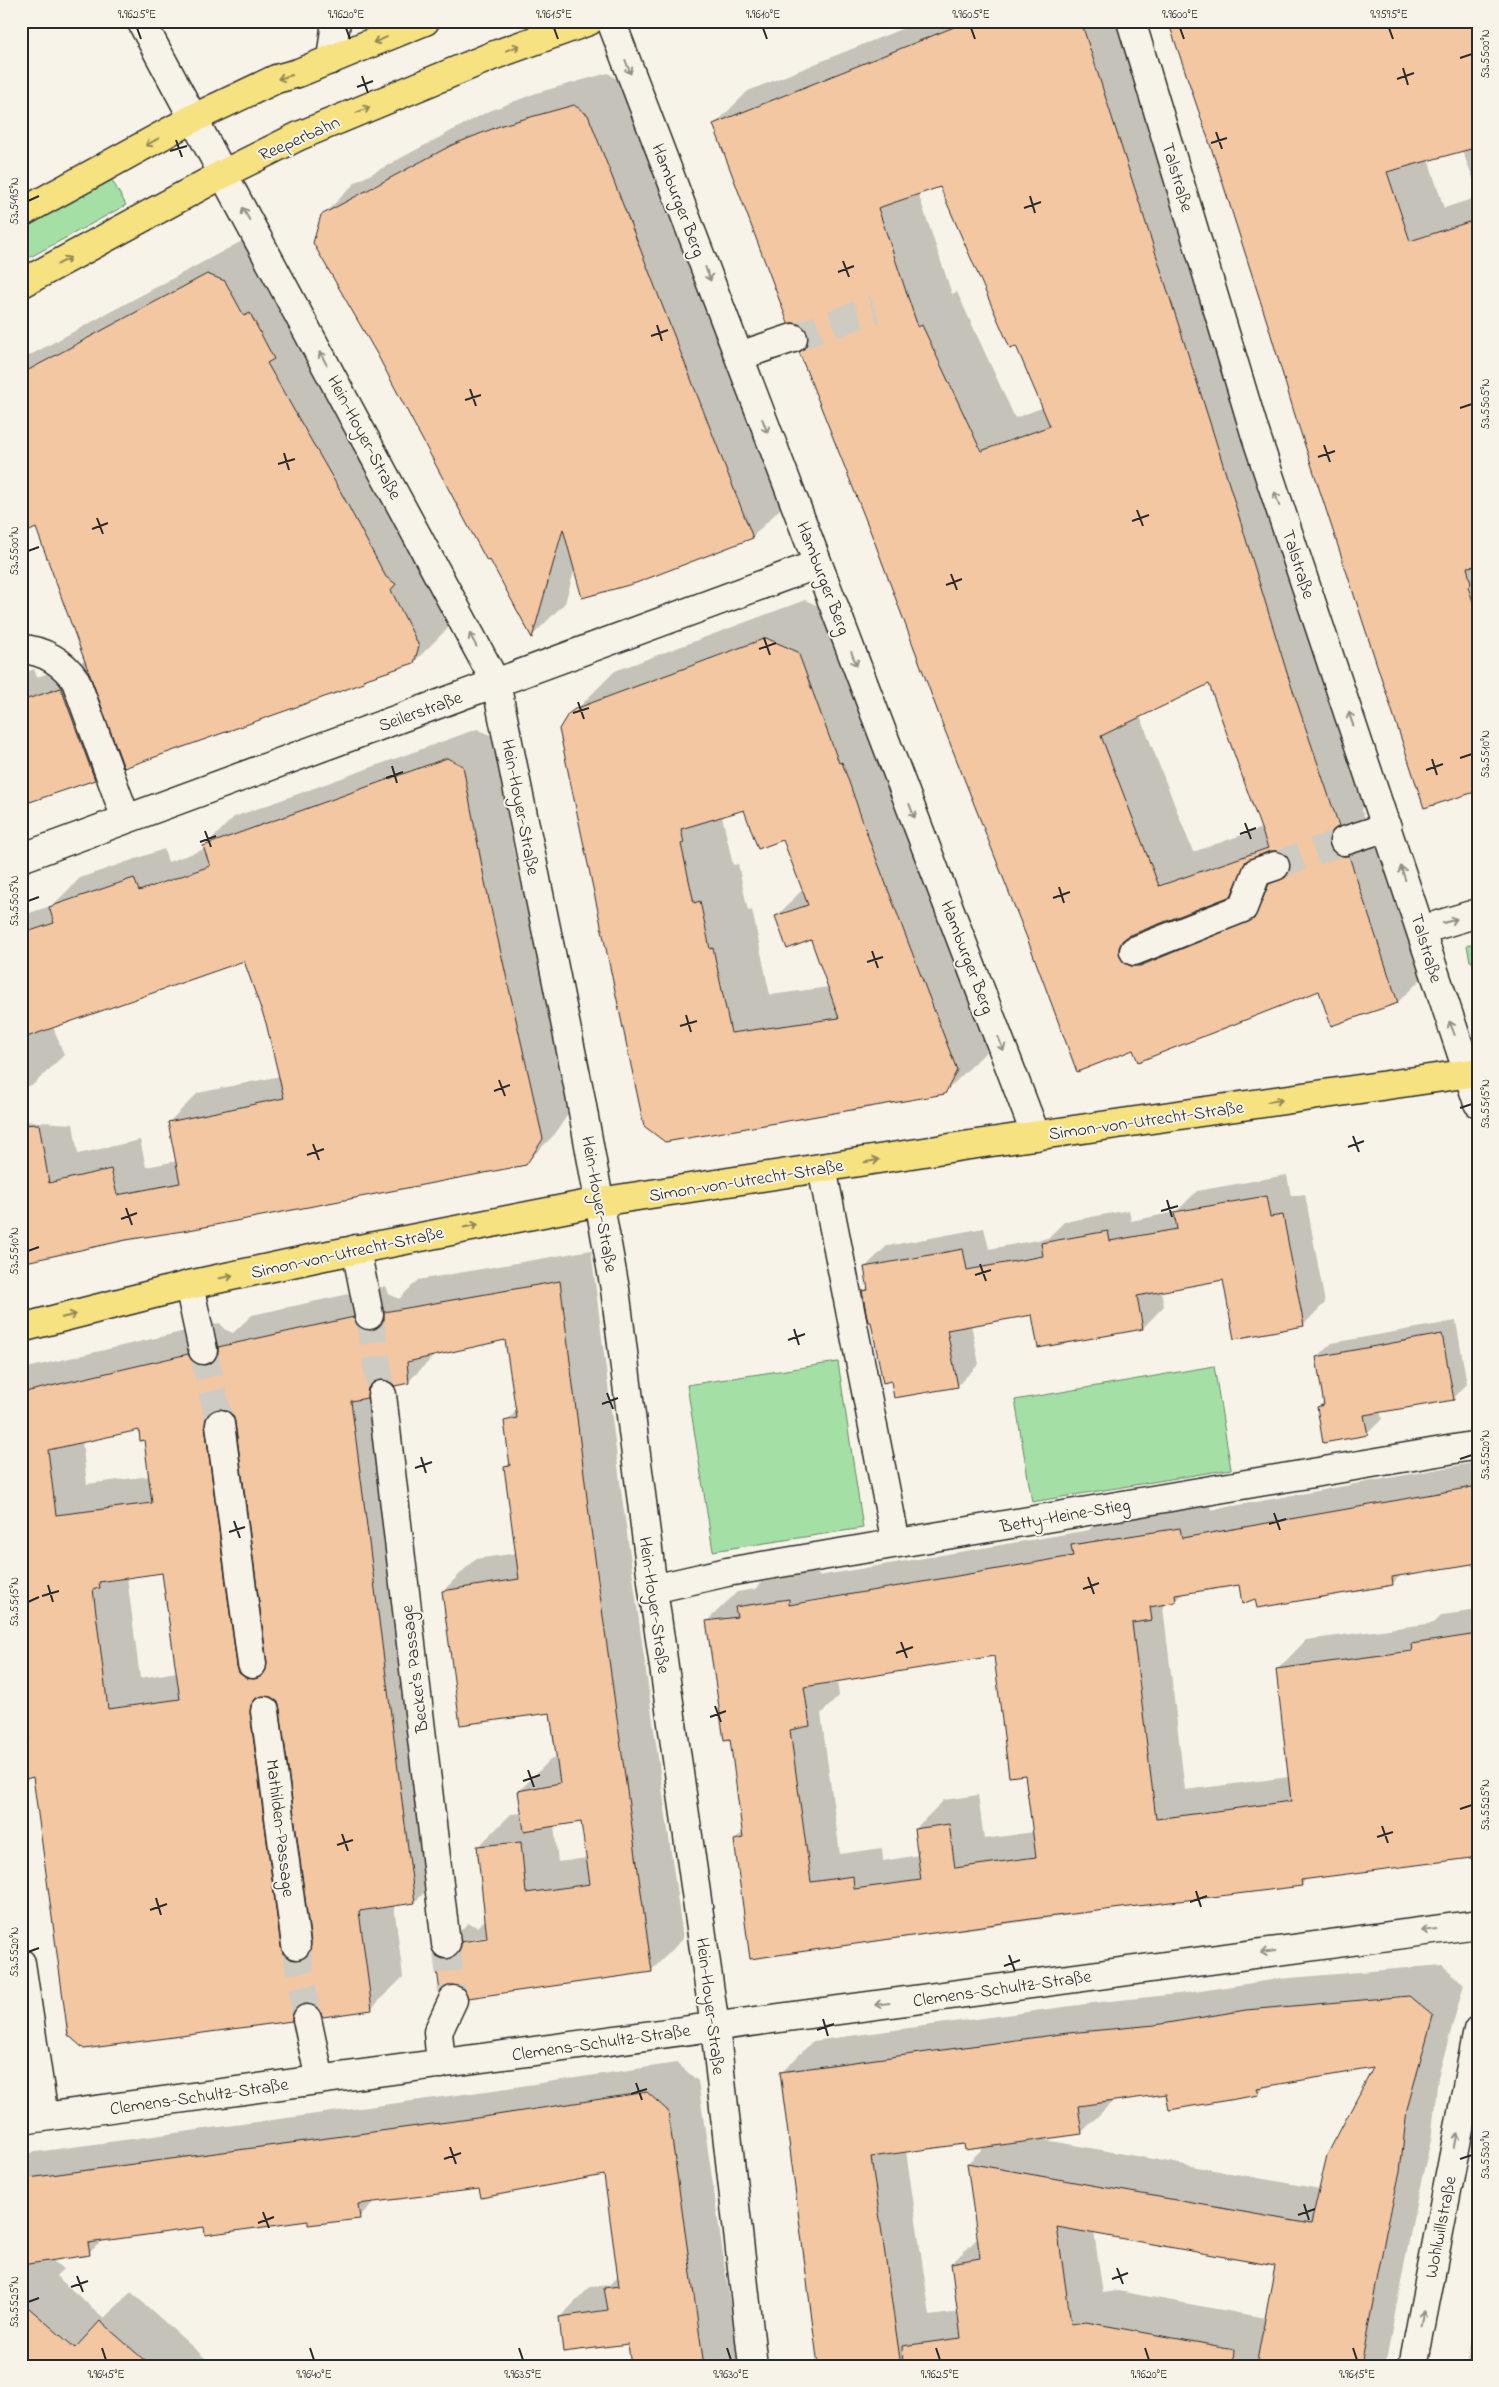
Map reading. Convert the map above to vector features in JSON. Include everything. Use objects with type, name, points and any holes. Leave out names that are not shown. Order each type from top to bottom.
[{"type":"main road","points":[[21,213],[194,118],[276,79],[331,60],[425,21]]},
{"type":"main road","name":"Reeperbahn","points":[[21,284],[223,174],[299,136],[492,56],[589,21]]},
{"type":"main road","name":"Simon-von-Utrecht-Straße","points":[[21,1328],[189,1285],[356,1249],[599,1202],[1036,1136],[1474,1073]]},
{"type":"street","name":"Hein-Hoyer-Straße","points":[[141,21],[496,683],[580,1095],[615,1288],[653,1589],[715,2027],[753,2366]]},
{"type":"street","points":[[331,60],[336,21]]},
{"type":"street","name":"Hamburger Berg","points":[[611,21],[1036,1136]]},
{"type":"street","name":"Talstraße","points":[[1131,21],[1256,433],[1421,930],[1448,1017],[1474,1073],[1478,1103]]},
{"type":"street","points":[[739,356],[793,338]]},
{"type":"street","name":"Seilerstraße","points":[[21,858],[818,564]]},
{"type":"street","points":[[21,649],[50,657],[67,668],[76,681],[126,820]]},
{"type":"street","points":[[1344,841],[1387,827]]},
{"type":"street","points":[[1134,951],[1243,908],[1257,872],[1275,866]]},
{"type":"street","points":[[1421,930],[1478,913]]},
{"type":"street","points":[[822,1168],[896,1543]]},
{"type":"street","points":[[356,1249],[369,1314]]},
{"type":"street","points":[[189,1285],[203,1350]]},
{"type":"street","name":"Becker's Passage","points":[[382,1395],[446,1944]]},
{"type":"street","points":[[220,1424],[252,1664]]},
{"type":"street","name":"Betty-Heine-Stieg","points":[[653,1589],[727,1572],[1478,1445]]},
{"type":"street","name":"Mathilden-Passage","points":[[265,1711],[296,1946]]},
{"type":"street","name":"Clemens-Schultz-Straße","points":[[33,2119],[1478,1924]]},
{"type":"street","points":[[21,1963],[33,2119]]},
{"type":"street","points":[[441,2064],[438,2032],[453,2000]]},
{"type":"street","points":[[307,2019],[320,2080]]},
{"type":"street","name":"Wohlwillstraße","points":[[1413,2366],[1478,2030]]},
{"type":"green space","points":[[112,180],[126,205],[21,262],[21,230]]},
{"type":"green space","points":[[1478,942],[1478,965],[1470,961],[1467,945]]},
{"type":"green space","points":[[838,1362],[863,1528],[713,1551],[687,1385]]},
{"type":"green space","points":[[1214,1366],[1231,1469],[1032,1502],[1015,1400]]},
{"type":"building","points":[[969,21],[1081,21],[1213,432],[1288,676],[1339,826],[1332,831],[1329,837],[1329,845],[1334,853],[1341,856],[1349,856],[1398,1003],[1331,1026],[1319,991],[1138,1062],[1133,1050],[1077,1072],[1027,938],[942,723],[875,543],[799,352],[805,348],[808,342],[808,333],[804,327],[797,323],[788,323],[713,124]],"holes":[[[940,187],[1010,348],[1016,346],[1050,426],[981,451],[922,325],[918,327],[878,208]],[[1209,684],[1268,848],[1159,886],[1101,736]],[[1270,851],[1279,851],[1286,855],[1290,862],[1290,870],[1286,877],[1269,884],[1254,919],[1140,966],[1131,966],[1120,957],[1119,948],[1122,941],[1128,936],[1231,896],[1246,861]]]},
{"type":"building","points":[[1168,21],[1478,21],[1478,147],[1387,172],[1410,241],[1478,219],[1478,566],[1467,567],[1471,584],[1468,587],[1478,616],[1478,791],[1424,808],[1294,412],[1219,171]]},
{"type":"building","points":[[574,105],[588,115],[753,538],[636,583],[582,598],[563,529],[532,638],[490,560],[487,561],[377,354],[313,243],[321,215],[452,145],[502,125]]},
{"type":"building","points":[[207,274],[225,281],[244,316],[250,313],[274,359],[267,363],[343,496],[386,577],[396,584],[391,590],[419,646],[414,663],[363,680],[364,683],[124,768],[36,528],[21,535],[21,374]]},
{"type":"building","points":[[766,638],[798,652],[839,763],[842,762],[871,845],[957,1070],[945,1094],[665,1142],[644,1126],[559,729],[568,714],[575,709]],"holes":[[[744,810],[758,849],[783,840],[808,905],[775,916],[787,949],[811,940],[839,1018],[731,1033],[713,948],[710,949],[700,901],[694,903],[681,844],[684,843],[681,829]]]},
{"type":"building","points":[[61,688],[95,780],[21,805],[21,701]]},
{"type":"building","points":[[447,758],[463,766],[485,882],[543,1139],[526,1165],[189,1230],[126,1240],[21,1263],[21,1125],[39,1124],[49,1183],[111,1169],[117,1195],[180,1183],[168,1122],[284,1098],[266,1023],[244,961],[21,1039],[21,934],[54,923],[49,907],[134,878],[139,891],[210,866],[203,846]]},
{"type":"building","points":[[1266,1196],[1270,1217],[1283,1215],[1304,1326],[1234,1339],[1223,1280],[1137,1296],[1143,1329],[1038,1348],[1032,1315],[947,1330],[958,1387],[894,1398],[891,1381],[883,1383],[871,1322],[868,1322],[862,1291],[868,1290],[864,1267],[963,1249],[967,1270],[1043,1256],[1041,1243],[1108,1231],[1110,1241],[1177,1229],[1174,1212]]},
{"type":"building","points":[[560,1281],[590,1522],[652,1972],[468,1998],[465,1991],[459,1986],[451,1985],[440,1992],[435,1955],[448,1959],[456,1956],[460,1951],[461,1942],[487,1938],[477,1846],[521,1842],[526,1893],[590,1884],[581,1822],[524,1831],[518,1791],[560,1783],[550,1713],[460,1725],[442,1591],[519,1579],[504,1467],[510,1466],[504,1421],[517,1418],[505,1340],[407,1362],[409,1383],[395,1386],[389,1381],[380,1380],[372,1383],[368,1388],[367,1398],[351,1401],[415,1903],[359,1911],[372,2010],[323,2017],[318,2008],[312,2004],[304,2004],[296,2008],[292,2014],[292,2021],[84,2049],[68,2035],[33,1777],[26,1779],[21,1747],[21,1741],[29,1740],[21,1676],[21,1393],[188,1354],[192,1361],[198,1365],[206,1365],[214,1361],[218,1354],[218,1347],[354,1317],[358,1326],[364,1330],[372,1330],[380,1326],[384,1320],[384,1312]],"holes":[[[217,1409],[226,1410],[233,1415],[235,1422],[267,1662],[266,1670],[262,1676],[255,1679],[246,1678],[239,1673],[237,1666],[205,1426],[206,1418],[210,1412]],[[139,1430],[140,1441],[144,1440],[152,1503],[56,1515],[48,1450]],[[162,1573],[180,1699],[108,1709],[93,1589],[100,1588],[99,1582]],[[262,1696],[271,1697],[278,1702],[280,1709],[311,1943],[310,1951],[305,1958],[299,1960],[290,1959],[283,1954],[281,1947],[250,1713],[251,1705],[256,1698]]]},
{"type":"building","points":[[1442,1334],[1454,1400],[1364,1415],[1368,1435],[1323,1443],[1317,1407],[1324,1405],[1316,1357]]},
{"type":"building","points":[[1478,1486],[1478,1563],[1392,1577],[1393,1585],[1257,1608],[1255,1599],[1242,1604],[1239,1585],[1175,1595],[1176,1602],[1150,1607],[1152,1620],[1132,1623],[1156,1819],[1291,1801],[1276,1669],[1412,1651],[1411,1644],[1478,1634],[1478,1857],[1301,1880],[1302,1886],[1031,1919],[750,1959],[734,1840],[743,1838],[730,1739],[724,1740],[706,1621],[737,1617],[735,1607],[789,1599],[789,1605],[1073,1556],[1071,1545],[1180,1528],[1182,1538]],"holes":[[[994,1656],[1009,1777],[1025,1775],[1036,1857],[955,1868],[949,1824],[914,1829],[921,1880],[854,1889],[853,1876],[811,1882],[790,1730],[810,1726],[804,1687]]]},
{"type":"building","points":[[1409,1996],[1433,2016],[1407,2109],[1400,2172],[1386,2232],[1361,2366],[1256,2366],[1275,2266],[1057,2227],[1071,2324],[1086,2322],[1234,2349],[1233,2366],[903,2366],[902,2346],[961,2338],[951,2263],[980,2258],[967,2163],[1311,2224],[1327,2155],[1373,2068],[1257,2088],[1259,2095],[1169,2110],[1166,2094],[1078,2106],[1082,2134],[965,2150],[964,2144],[871,2157],[901,2366],[818,2366],[780,2072],[1068,2033],[1155,2025],[1246,2010]]},
{"type":"building","points":[[647,2092],[668,2111],[704,2366],[631,2366],[628,2344],[563,2352],[559,2317],[608,2310],[604,2288],[619,2286],[604,2175],[481,2198],[479,2189],[358,2204],[360,2219],[308,2225],[308,2221],[205,2235],[204,2227],[88,2243],[90,2255],[21,2265],[21,2179],[470,2119]]},
{"type":"building","points":[[21,2301],[75,2348],[100,2321],[151,2366],[21,2366]]},
{"type":"tunnel","points":[[793,338],[875,309]]},
{"type":"tunnel","points":[[1275,866],[1344,841]]},
{"type":"tunnel","points":[[369,1315],[382,1395]]},
{"type":"tunnel","points":[[203,1350],[220,1424]]},
{"type":"tunnel","points":[[446,1944],[453,2000]]},
{"type":"tunnel","points":[[296,1945],[307,2019]]}]
